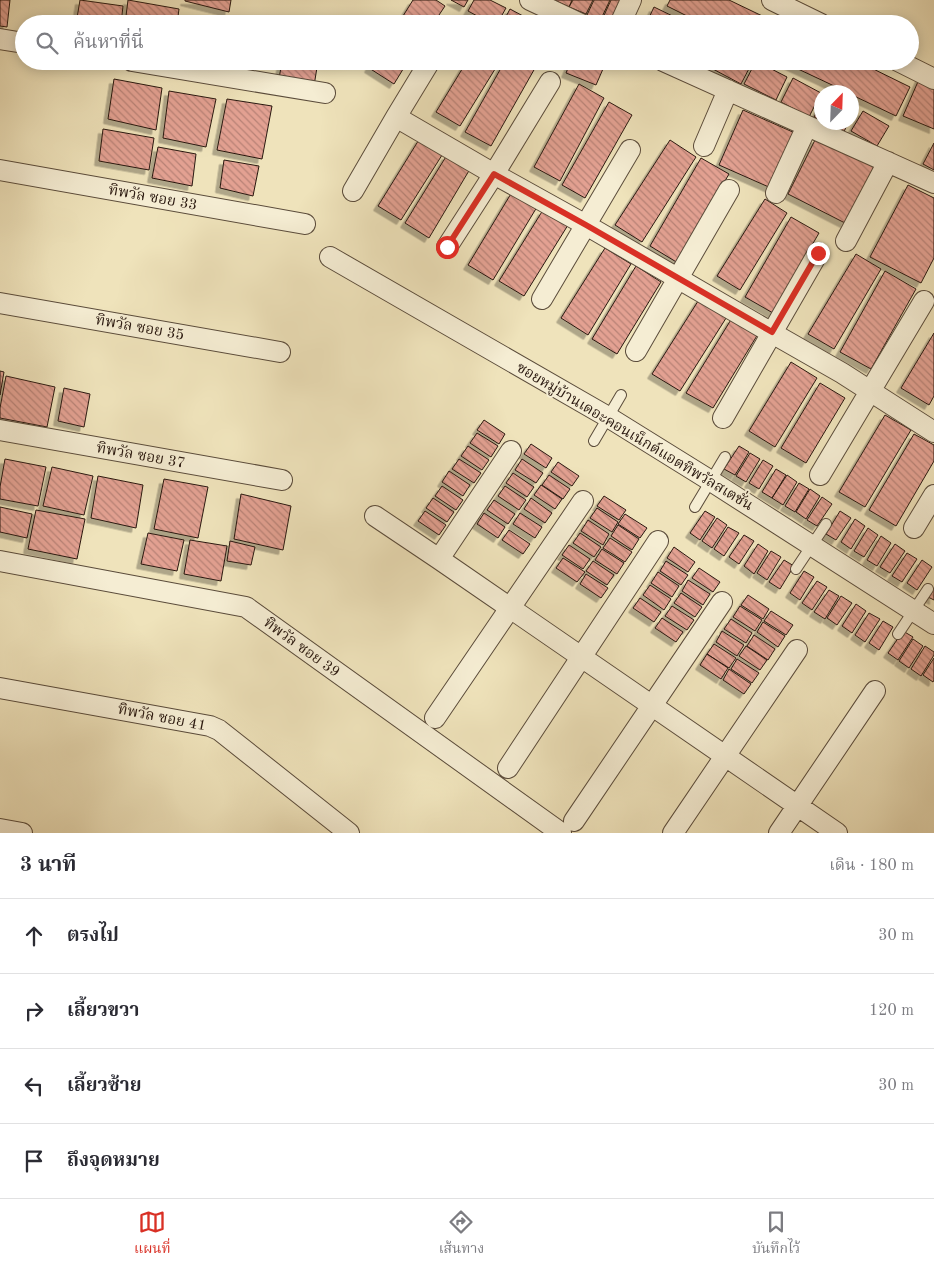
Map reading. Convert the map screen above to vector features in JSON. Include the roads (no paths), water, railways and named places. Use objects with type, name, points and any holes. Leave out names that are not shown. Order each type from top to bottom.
[{"type":"street","points":[[530,0],[562,15]]},
{"type":"street","points":[[624,15],[631,0]]},
{"type":"street","points":[[772,0],[803,15]]},
{"type":"street","points":[[0,39],[15,42]]},
{"type":"street","points":[[186,70],[325,93]]},
{"type":"street","points":[[353,191],[424,70]]},
{"type":"street","points":[[683,70],[934,183]]},
{"type":"street","points":[[917,70],[934,78]]},
{"type":"street","points":[[447,247],[550,82]]},
{"type":"street","points":[[704,146],[728,90]]},
{"type":"street","points":[[396,116],[772,332],[934,432]]},
{"type":"street","points":[[776,193],[807,126]]},
{"type":"street","points":[[542,299],[630,150]]},
{"type":"street","points":[[846,241],[888,162]]},
{"type":"street","name":"ทิพวัล ซอย 33","points":[[0,170],[305,224]]},
{"type":"street","points":[[636,351],[729,190]]},
{"type":"street","points":[[723,418],[818,253]]},
{"type":"street","name":"ซอยหมู่บ้านเดอะคอนเน็กต์แอตทิพวัลสเตชั่น","points":[[330,257],[608,417],[934,624]]},
{"type":"street","points":[[820,475],[924,301]]},
{"type":"street","name":"ทิพวัล ซอย 35","points":[[0,303],[280,352]]},
{"type":"street","name":"ทิพวัล ซอย 37","points":[[0,430],[282,480]]},
{"type":"street","points":[[439,558],[511,451]]},
{"type":"street","points":[[914,528],[934,495]]},
{"type":"street","points":[[435,718],[583,501]]},
{"type":"street","points":[[374,516],[439,558],[837,833]]},
{"type":"street","points":[[508,768],[658,541]]},
{"type":"street","name":"ทิพวัล ซอย 39","points":[[0,561],[246,607],[568,827]]},
{"type":"street","points":[[568,827],[722,602]]},
{"type":"street","points":[[673,833],[797,650]]},
{"type":"street","name":"ทิพวัล ซอย 41","points":[[0,688],[215,728],[349,833]]},
{"type":"street","points":[[779,833],[875,691]]},
{"type":"street","points":[[0,829],[22,833]]},
{"type":"lane","points":[[594,441],[621,395]]},
{"type":"lane","points":[[694,507],[725,457]]},
{"type":"lane","points":[[796,569],[826,524]]},
{"type":"lane","points":[[898,634],[928,589]]}]
